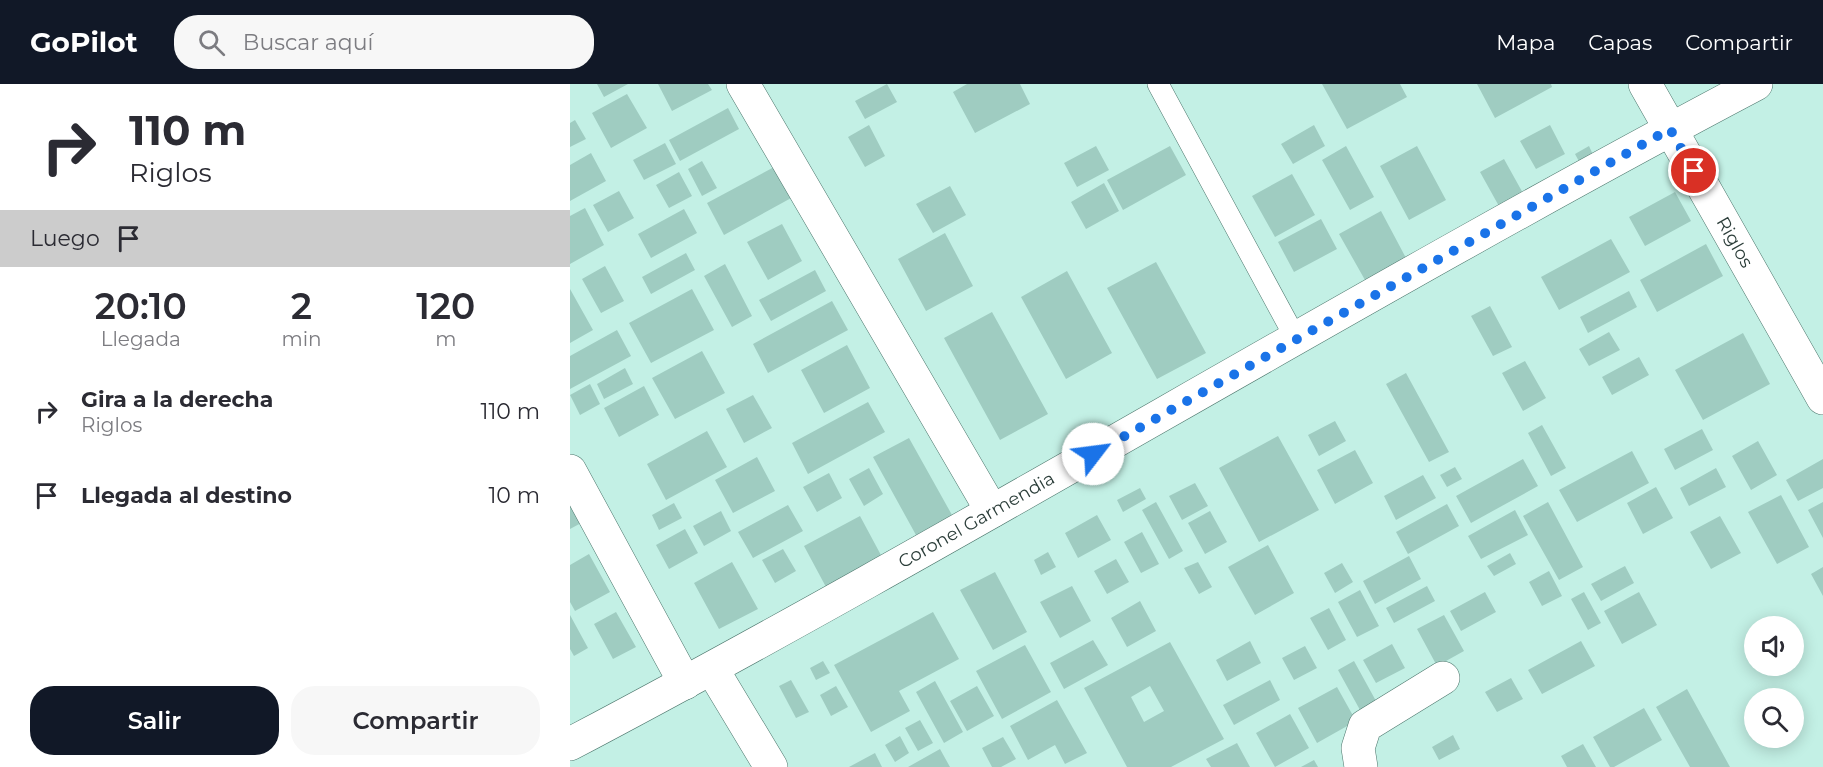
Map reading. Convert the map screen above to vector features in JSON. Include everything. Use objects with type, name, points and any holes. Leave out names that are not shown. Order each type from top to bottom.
[{"type":"street","points":[[743,84],[992,511]]},
{"type":"street","name":"Riglos","points":[[1646,84],[1823,398]]},
{"type":"street","name":"Coronel Garmendia","points":[[570,744],[698,676],[1670,129],[1756,84]]},
{"type":"street","points":[[570,471],[698,676],[771,767]]},
{"type":"street","points":[[1361,767],[1358,748],[1365,726],[1443,678]]},
{"type":"lane","points":[[1158,84],[1296,339]]},
{"type":"building","points":[[597,84],[628,84],[604,97]]},
{"type":"building","points":[[658,84],[708,84],[712,90],[672,111]]},
{"type":"building","points":[[887,84],[897,102],[865,119],[855,101]]},
{"type":"building","points":[[967,84],[1020,84],[1030,104],[975,133],[953,92]]},
{"type":"building","points":[[1322,84],[1400,84],[1407,97],[1347,129]]},
{"type":"building","points":[[1477,84],[1551,84],[1552,87],[1495,118]]},
{"type":"building","points":[[627,94],[647,128],[611,148],[592,113]]},
{"type":"building","points":[[728,108],[739,129],[680,161],[669,140]]},
{"type":"building","points":[[575,120],[586,139],[570,147],[570,123]]},
{"type":"building","points":[[869,125],[885,156],[865,167],[848,137]]},
{"type":"building","points":[[1314,125],[1325,146],[1293,164],[1281,144]]},
{"type":"building","points":[[1550,125],[1565,154],[1536,169],[1520,141]]},
{"type":"building","points":[[665,143],[676,164],[644,180],[633,160]]},
{"type":"building","points":[[1096,146],[1109,170],[1077,187],[1064,163]]},
{"type":"building","points":[[1170,146],[1186,175],[1123,210],[1107,180]]},
{"type":"building","points":[[1346,146],[1374,197],[1350,210],[1322,160]]},
{"type":"building","points":[[1417,146],[1446,200],[1409,220],[1380,166]]},
{"type":"building","points":[[1589,146],[1595,159],[1582,167],[1575,154]]},
{"type":"building","points":[[591,153],[606,181],[570,201],[570,165]]},
{"type":"building","points":[[1504,159],[1524,195],[1500,208],[1480,172]]},
{"type":"building","points":[[702,161],[717,188],[702,196],[688,169]]},
{"type":"building","points":[[776,166],[793,197],[724,235],[707,203]]},
{"type":"building","points":[[679,172],[692,196],[669,208],[656,185]]},
{"type":"building","points":[[1292,174],[1315,215],[1275,237],[1252,196]]},
{"type":"building","points":[[1104,183],[1119,211],[1086,229],[1071,202]]},
{"type":"building","points":[[950,186],[966,215],[933,233],[916,204]]},
{"type":"building","points":[[619,191],[634,218],[608,232],[593,205]]},
{"type":"building","points":[[1675,192],[1691,221],[1645,246],[1629,217]]},
{"type":"building","points":[[585,208],[604,245],[570,264],[570,216]]},
{"type":"building","points":[[684,209],[697,233],[651,258],[638,234]]},
{"type":"building","points":[[1381,211],[1406,258],[1365,280],[1339,234]]},
{"type":"building","points":[[1321,219],[1337,249],[1294,272],[1278,242]]},
{"type":"building","points":[[782,224],[802,261],[768,280],[747,242]]},
{"type":"building","points":[[945,233],[973,286],[926,311],[898,259]]},
{"type":"building","points":[[1611,239],[1630,272],[1559,310],[1541,277]]},
{"type":"building","points":[[1706,244],[1723,276],[1657,312],[1640,280]]},
{"type":"building","points":[[686,253],[695,270],[651,294],[642,277]]},
{"type":"building","points":[[1156,262],[1206,353],[1157,379],[1107,288]]},
{"type":"building","points":[[725,264],[752,316],[732,327],[704,276]]},
{"type":"building","points":[[605,266],[624,301],[601,313],[582,279]]},
{"type":"building","points":[[815,270],[826,291],[771,321],[759,300]]},
{"type":"building","points":[[1067,271],[1112,353],[1066,379],[1021,297]]},
{"type":"building","points":[[570,289],[593,330],[570,343]]},
{"type":"building","points":[[692,289],[714,330],[651,363],[629,323]]},
{"type":"building","points":[[1629,291],[1637,307],[1588,333],[1580,317]]},
{"type":"building","points":[[832,301],[848,330],[768,373],[753,344]]},
{"type":"building","points":[[1490,306],[1512,347],[1493,356],[1471,316]]},
{"type":"building","points":[[992,312],[1048,414],[1000,440],[944,338]]},
{"type":"building","points":[[617,330],[631,356],[570,389],[570,356]]},
{"type":"building","points":[[1609,332],[1620,350],[1589,366],[1579,349]]},
{"type":"building","points":[[1743,333],[1770,384],[1703,420],[1675,370]]},
{"type":"building","points":[[847,345],[870,388],[824,413],[801,370]]},
{"type":"building","points":[[702,351],[725,393],[675,419],[652,378]]},
{"type":"building","points":[[1639,357],[1649,375],[1612,395],[1602,377]]},
{"type":"building","points":[[1525,361],[1546,398],[1523,411],[1502,373]]},
{"type":"building","points":[[625,368],[633,384],[604,399],[597,384]]},
{"type":"building","points":[[1406,373],[1449,452],[1429,462],[1386,384]]},
{"type":"building","points":[[590,384],[600,404],[580,415],[570,395]]},
{"type":"building","points":[[644,386],[659,415],[619,437],[604,408]]},
{"type":"building","points":[[753,395],[772,428],[744,443],[726,409]]},
{"type":"building","points":[[868,402],[885,432],[808,474],[792,443]]},
{"type":"building","points":[[1335,421],[1346,441],[1319,456],[1308,435]]},
{"type":"building","points":[[1542,425],[1566,468],[1551,476],[1528,433]]},
{"type":"building","points":[[1702,429],[1713,450],[1675,470],[1664,449]]},
{"type":"building","points":[[707,431],[727,467],[666,500],[647,464]]},
{"type":"building","points":[[1278,436],[1319,510],[1259,542],[1219,468]]},
{"type":"building","points":[[909,438],[952,515],[916,535],[873,457]]},
{"type":"building","points":[[1758,441],[1777,475],[1751,490],[1732,456]]},
{"type":"building","points":[[1355,450],[1373,483],[1335,504],[1317,470]]},
{"type":"building","points":[[1632,451],[1649,483],[1577,522],[1559,490]]},
{"type":"building","points":[[757,457],[775,491],[733,513],[715,480]]},
{"type":"building","points":[[1523,459],[1538,486],[1471,523],[1456,496]]},
{"type":"building","points":[[1823,459],[1823,488],[1798,501],[1786,480]]},
{"type":"building","points":[[1455,467],[1462,479],[1447,487],[1440,475]]},
{"type":"building","points":[[869,468],[883,494],[864,506],[849,479]]},
{"type":"building","points":[[1716,468],[1726,487],[1689,506],[1680,488]]},
{"type":"building","points":[[829,473],[842,498],[817,512],[803,487]]},
{"type":"building","points":[[1423,475],[1436,498],[1396,520],[1384,496]]},
{"type":"building","points":[[1195,483],[1208,506],[1182,520],[1169,496]]},
{"type":"building","points":[[1656,487],[1673,518],[1643,534],[1627,503]]},
{"type":"building","points":[[1140,488],[1146,499],[1123,512],[1117,500]]},
{"type":"building","points":[[1781,495],[1809,547],[1777,564],[1748,512]]},
{"type":"building","points":[[570,499],[583,522],[570,529]]},
{"type":"building","points":[[1156,502],[1183,551],[1169,559],[1142,510]]},
{"type":"building","points":[[1548,502],[1583,567],[1559,580],[1523,516]]},
{"type":"building","points":[[1823,502],[1823,538],[1808,510]]},
{"type":"building","points":[[674,503],[682,518],[659,530],[652,515]]},
{"type":"building","points":[[1447,504],[1459,526],[1408,554],[1396,532]]},
{"type":"building","points":[[788,505],[803,531],[753,558],[738,532]]},
{"type":"building","points":[[1515,510],[1528,535],[1481,559],[1468,536]]},
{"type":"building","points":[[721,511],[731,531],[704,546],[693,526]]},
{"type":"building","points":[[1210,511],[1227,542],[1205,554],[1188,523]]},
{"type":"building","points":[[1097,515],[1111,540],[1078,558],[1065,533]]},
{"type":"building","points":[[860,516],[882,557],[826,587],[804,546]]},
{"type":"building","points":[[1720,516],[1741,553],[1711,569],[1690,532]]},
{"type":"building","points":[[685,529],[698,553],[669,569],[656,545]]},
{"type":"building","points":[[1142,532],[1159,564],[1141,573],[1124,542]]},
{"type":"building","points":[[1268,545],[1294,593],[1255,615],[1228,567]]},
{"type":"building","points":[[783,549],[796,571],[775,583],[762,560]]},
{"type":"building","points":[[1048,552],[1056,567],[1041,575],[1034,560]]},
{"type":"building","points":[[1510,553],[1516,564],[1494,576],[1487,566]]},
{"type":"building","points":[[589,554],[610,592],[575,611],[570,602],[570,565]]},
{"type":"building","points":[[1409,556],[1421,579],[1375,604],[1363,581]]},
{"type":"building","points":[[1116,559],[1129,582],[1107,594],[1094,571]]},
{"type":"building","points":[[732,562],[758,609],[719,629],[694,583]]},
{"type":"building","points":[[1198,562],[1212,587],[1199,594],[1184,568]]},
{"type":"building","points":[[1342,563],[1353,582],[1335,593],[1324,573]]},
{"type":"building","points":[[1625,566],[1634,583],[1601,601],[1591,584]]},
{"type":"building","points":[[1823,567],[1823,596],[1811,574]]},
{"type":"building","points":[[1549,571],[1562,596],[1542,606],[1529,582]]},
{"type":"building","points":[[995,572],[1027,632],[993,650],[960,590]]},
{"type":"building","points":[[1072,586],[1091,621],[1060,638],[1040,602]]},
{"type":"building","points":[[1427,586],[1435,601],[1394,623],[1386,608]]},
{"type":"building","points":[[1360,590],[1379,626],[1357,637],[1338,602]]},
{"type":"building","points":[[1485,592],[1496,612],[1461,631],[1450,611]]},
{"type":"building","points":[[1584,592],[1601,623],[1588,630],[1571,599]]},
{"type":"building","points":[[1639,592],[1657,625],[1622,644],[1604,611]]},
{"type":"building","points":[[1140,601],[1156,631],[1127,647],[1111,618]]},
{"type":"building","points":[[1329,608],[1346,640],[1328,650],[1310,618]]},
{"type":"building","points":[[616,612],[636,647],[613,659],[594,624]]},
{"type":"building","points":[[933,612],[959,659],[899,691],[910,711],[871,732],[834,665]]},
{"type":"building","points":[[570,615],[588,648],[574,656],[570,649]]},
{"type":"building","points":[[1444,615],[1464,651],[1437,666],[1417,629]]},
{"type":"building","points":[[1093,640],[1108,665],[1064,689],[1050,663]]},
{"type":"building","points":[[1250,641],[1261,663],[1227,681],[1216,660]]},
{"type":"building","points":[[1581,641],[1595,666],[1542,694],[1528,670]]},
{"type":"building","points":[[1170,642],[1224,739],[1171,767],[1127,767],[1084,688]],"holes":[[[1150,686],[1164,711],[1144,722],[1131,697]]]},
{"type":"building","points":[[1392,644],[1405,668],[1376,683],[1363,660]]},
{"type":"building","points":[[1025,645],[1051,692],[1002,719],[976,671]]},
{"type":"building","points":[[1305,646],[1317,668],[1294,680],[1282,658]]},
{"type":"building","points":[[823,661],[830,673],[816,680],[810,668]]},
{"type":"building","points":[[1354,661],[1376,701],[1360,710],[1338,670]]},
{"type":"building","points":[[1511,678],[1523,699],[1497,712],[1485,692]]},
{"type":"building","points":[[791,680],[809,712],[796,718],[779,686]]},
{"type":"building","points":[[1270,680],[1280,700],[1234,725],[1223,705]]},
{"type":"building","points":[[935,681],[963,732],[944,743],[916,692]]},
{"type":"building","points":[[836,686],[848,707],[831,716],[820,695]]},
{"type":"building","points":[[977,686],[994,716],[967,731],[950,701]]},
{"type":"building","points":[[1337,687],[1356,721],[1317,743],[1298,708]]},
{"type":"building","points":[[1687,689],[1730,767],[1690,767],[1656,707]]},
{"type":"building","points":[[1057,700],[1087,753],[1065,764],[1055,745],[1028,760],[1010,726]]},
{"type":"building","points":[[1644,708],[1662,740],[1614,767],[1610,767],[1593,737]]},
{"type":"building","points":[[1290,714],[1309,748],[1275,767],[1256,733]]},
{"type":"building","points":[[920,720],[933,743],[918,751],[905,728]]},
{"type":"building","points":[[1453,735],[1460,749],[1439,760],[1432,747]]},
{"type":"building","points":[[900,736],[909,753],[895,762],[885,745]]},
{"type":"building","points":[[1003,737],[1016,759],[1001,767],[992,767],[982,748]]},
{"type":"building","points":[[1237,743],[1250,767],[1211,767],[1206,759]]},
{"type":"building","points":[[1583,744],[1596,767],[1567,767],[1561,756]]},
{"type":"building","points":[[940,749],[950,767],[908,767]]},
{"type":"building","points":[[875,753],[882,767],[849,767]]},
{"type":"building","points":[[1314,760],[1318,767],[1301,767]]},
{"type":"route","points":[[1093,454],[1670,129],[1694,171]]}]
